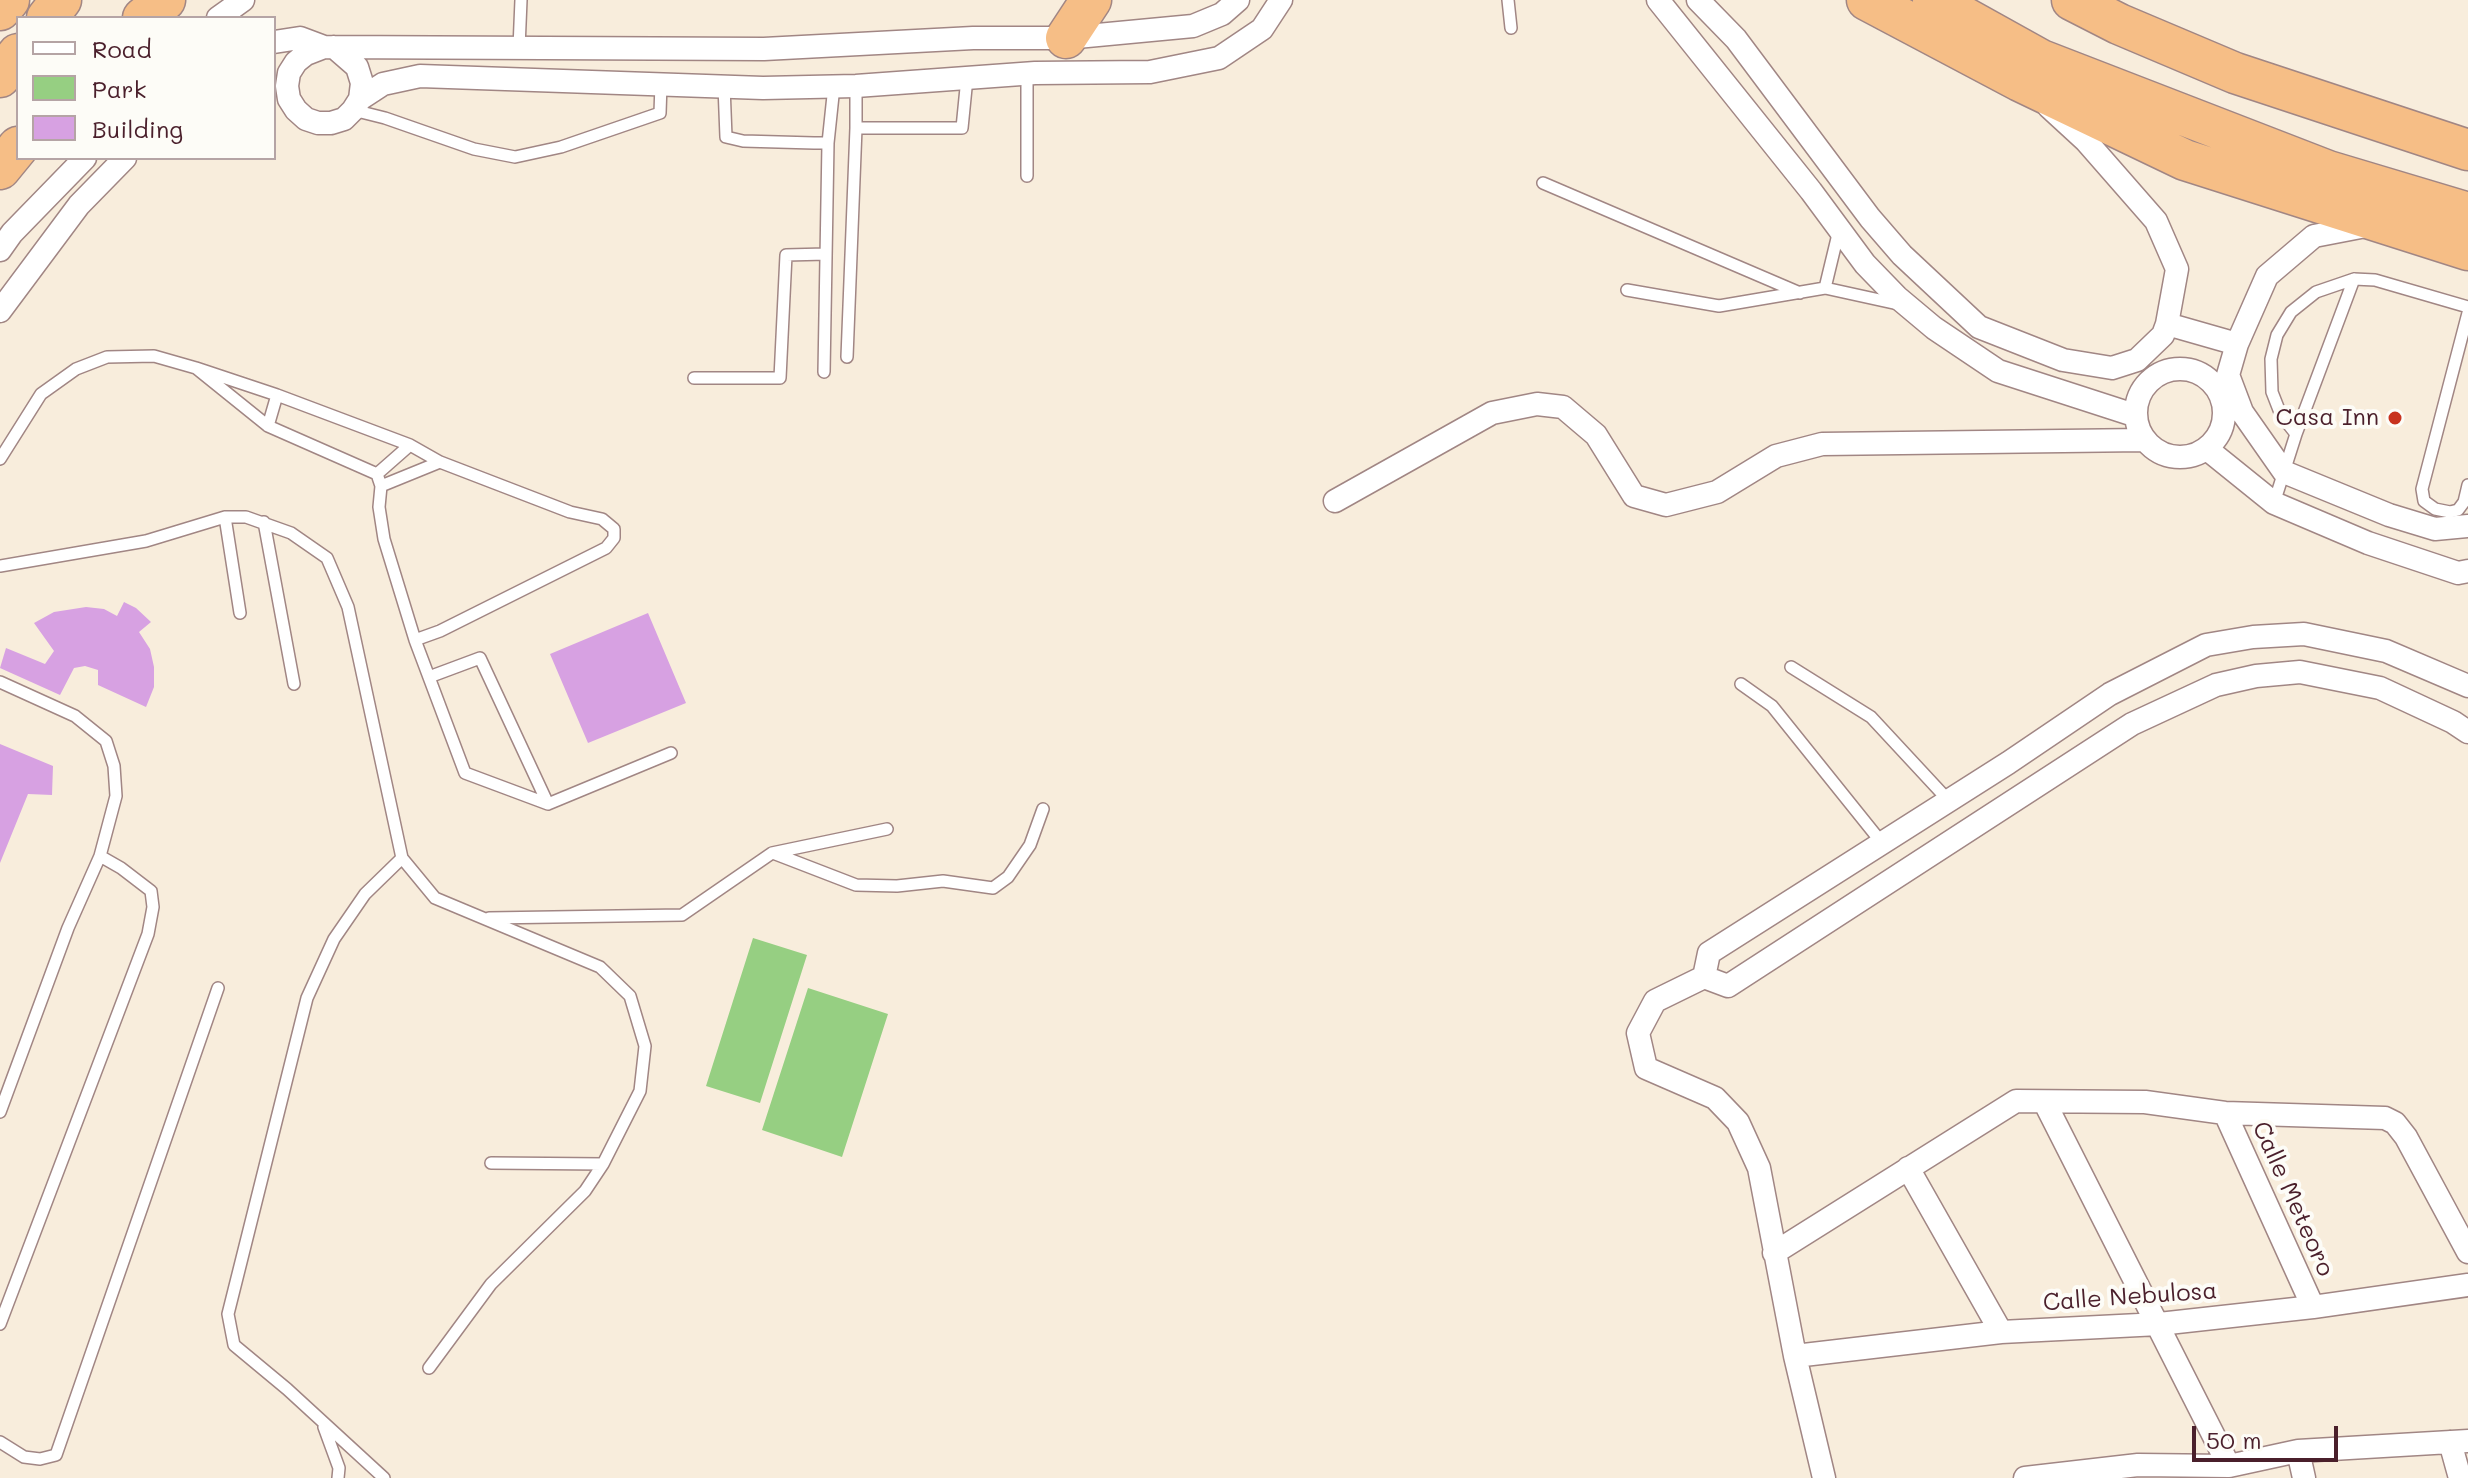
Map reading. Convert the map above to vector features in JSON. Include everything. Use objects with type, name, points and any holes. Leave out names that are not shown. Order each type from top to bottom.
[{"type":"highway","points":[[0,10],[9,0]]},
{"type":"highway","points":[[49,16],[61,0]]},
{"type":"highway","points":[[145,16],[165,0]]},
{"type":"highway","points":[[1066,38],[1091,0]]},
{"type":"highway","points":[[1867,0],[2020,81],[2185,160],[2468,250]]},
{"type":"highway","points":[[1933,0],[2041,60],[2112,89],[2328,171],[2468,213]]},
{"type":"highway","points":[[2072,0],[2119,24],[2235,73],[2468,150]]},
{"type":"highway","points":[[0,77],[16,57]]},
{"type":"highway","points":[[0,169],[16,149]]},
{"type":"street","points":[[221,16],[243,0]]},
{"type":"street","points":[[276,42],[300,38],[329,47],[764,49],[973,38],[1066,38],[1193,26],[1222,14],[1238,0]]},
{"type":"street","points":[[329,47],[306,54],[280,83],[296,110],[306,119],[318,123],[344,119],[383,84],[420,76],[763,88],[1027,74],[1150,72],[1219,58],[1262,29],[1281,0]]},
{"type":"street","points":[[1658,0],[1811,191],[1865,264],[1907,305],[1934,328],[1998,371],[2134,415]]},
{"type":"street","points":[[1698,0],[1736,39],[1870,218],[1902,255],[1979,327],[2063,360],[2112,368],[2137,360],[2156,344],[2167,324],[2177,269],[2156,221],[2086,141],[2020,81]]},
{"type":"street","points":[[329,47],[357,67],[362,83],[357,105]]},
{"type":"street","points":[[763,88],[764,49]]},
{"type":"street","points":[[0,250],[12,233],[83,160]]},
{"type":"street","points":[[0,311],[79,205],[123,160]]},
{"type":"street","points":[[1811,191],[1841,177]]},
{"type":"street","points":[[2380,224],[2314,236],[2267,276],[2224,382],[2234,411],[2284,472],[2389,515],[2435,529],[2468,526]]},
{"type":"street","points":[[2167,324],[2237,344]]},
{"type":"street","points":[[2156,344],[2186,367],[2224,382]]},
{"type":"street","points":[[2137,360],[2144,385],[2134,415],[2143,440]]},
{"type":"street","points":[[2144,385],[2163,371],[2186,367]]},
{"type":"street","points":[[1335,501],[1492,413],[1537,404],[1563,407],[1596,435],[1634,496],[1666,505],[1717,492],[1776,456],[1822,444],[2143,440],[2169,456],[2189,457],[2207,449],[2234,411]]},
{"type":"street","points":[[2207,449],[2274,503],[2368,543],[2465,577]]},
{"type":"street","points":[[2368,543],[2389,515]]},
{"type":"street","points":[[1704,977],[1709,953],[2008,763],[2110,694],[2206,645],[2253,637],[2304,634],[2386,651],[2468,686]]},
{"type":"street","points":[[1824,1478],[1795,1356],[1759,1168],[1738,1122],[1715,1098],[1646,1068],[1638,1033],[1655,1001],[1704,977],[1728,986],[2132,724],[2216,685],[2256,676],[2300,672],[2380,688],[2468,732]]},
{"type":"street","points":[[2008,763],[2027,791]]},
{"type":"street","points":[[1774,1253],[2016,1101],[2145,1102],[2225,1113],[2374,1116],[2395,1123],[2406,1137],[2468,1252]]},
{"type":"street","points":[[2045,1103],[2229,1466]]},
{"type":"street","name":"Calle Meteoro","points":[[2225,1113],[2313,1307]]},
{"type":"street","points":[[1908,1168],[2001,1332]]},
{"type":"street","name":"Calle Nebulosa","points":[[1795,1356],[2001,1332],[2159,1324],[2313,1307],[2468,1285]]},
{"type":"street","points":[[2025,1478],[2229,1466],[2298,1451],[2459,1442],[2460,1478]]},
{"type":"street","points":[[2298,1451],[2304,1478]]},
{"type":"lane","points":[[519,48],[521,0]]},
{"type":"lane","points":[[1508,0],[1511,28]]},
{"type":"lane","points":[[1027,74],[1027,176]]},
{"type":"lane","points":[[856,128],[962,128],[967,78]]},
{"type":"lane","points":[[357,105],[474,149],[515,157],[561,147],[660,113],[661,84]]},
{"type":"lane","points":[[724,86],[726,137],[743,141],[828,143]]},
{"type":"lane","points":[[845,86],[856,128],[847,357]]},
{"type":"lane","points":[[824,372],[828,143],[845,86]]},
{"type":"lane","points":[[1543,183],[1800,293]]},
{"type":"lane","points":[[1825,288],[1839,229]]},
{"type":"lane","points":[[694,378],[780,378],[786,255],[826,254]]},
{"type":"lane","points":[[2274,503],[2296,434],[2354,279]]},
{"type":"lane","points":[[2296,434],[2281,415],[2272,392],[2271,359],[2277,335],[2291,312],[2316,292],[2354,279],[2375,280],[2468,310],[2422,489],[2424,501],[2435,509],[2458,510],[2464,502],[2468,485]]},
{"type":"lane","points":[[1627,290],[1719,306],[1825,288],[1907,305]]},
{"type":"lane","points":[[0,459],[41,394],[76,369],[107,357],[154,356],[277,395],[410,445],[440,462],[570,512],[602,519],[614,529],[614,538],[606,548],[440,631],[415,640]]},
{"type":"lane","points":[[196,368],[268,426],[377,474],[381,486],[379,507],[384,539],[415,640],[465,773],[548,804],[671,753]]},
{"type":"lane","points":[[268,426],[277,395]]},
{"type":"lane","points":[[377,474],[410,445]]},
{"type":"lane","points":[[381,486],[440,462]]},
{"type":"lane","points":[[225,517],[240,613]]},
{"type":"lane","points":[[0,566],[146,541],[225,517],[246,517],[291,533],[327,558],[348,607],[402,858],[435,898],[600,967],[630,996],[645,1046],[640,1091],[603,1164],[585,1191],[491,1284],[429,1368]]},
{"type":"lane","points":[[264,522],[294,684]]},
{"type":"lane","points":[[429,677],[480,658],[548,804]]},
{"type":"lane","points":[[1791,667],[1871,717],[1949,801]]},
{"type":"lane","points":[[0,682],[75,716],[106,741],[114,766],[116,796],[100,856],[68,928],[0,1112]]},
{"type":"lane","points":[[1741,684],[1772,706],[1882,843]]},
{"type":"lane","points":[[772,853],[856,885],[897,886],[943,881],[993,888],[1008,877],[1030,845],[1043,809]]},
{"type":"lane","points":[[484,918],[682,915],[772,853],[887,829]]},
{"type":"lane","points":[[0,1324],[148,934],[153,907],[151,891],[100,856]]},
{"type":"lane","points":[[384,1478],[234,1345],[228,1314],[307,998],[334,939],[365,894],[402,858]]},
{"type":"lane","points":[[0,1442],[24,1457],[40,1459],[56,1455],[218,988]]},
{"type":"lane","points":[[491,1163],[603,1164]]},
{"type":"lane","points":[[322,1423],[339,1468],[338,1478]]},
{"type":"green space","points":[[753,938],[807,955],[760,1103],[706,1086]]},
{"type":"green space","points":[[808,988],[888,1014],[842,1157],[762,1130]]},
{"type":"building","points":[[124,602],[151,622],[139,632],[150,649],[154,667],[154,687],[146,707],[98,685],[98,670],[85,666],[74,668],[60,695],[0,668],[6,648],[45,664],[54,651],[34,623],[54,612],[86,607],[104,609],[117,616]]},
{"type":"building","points":[[648,613],[686,703],[588,743],[550,654]]},
{"type":"building","points":[[0,744],[53,766],[52,795],[28,794],[0,863]]},
{"type":"place","name":"Casa Inn","points":[[2395,418]]}]
